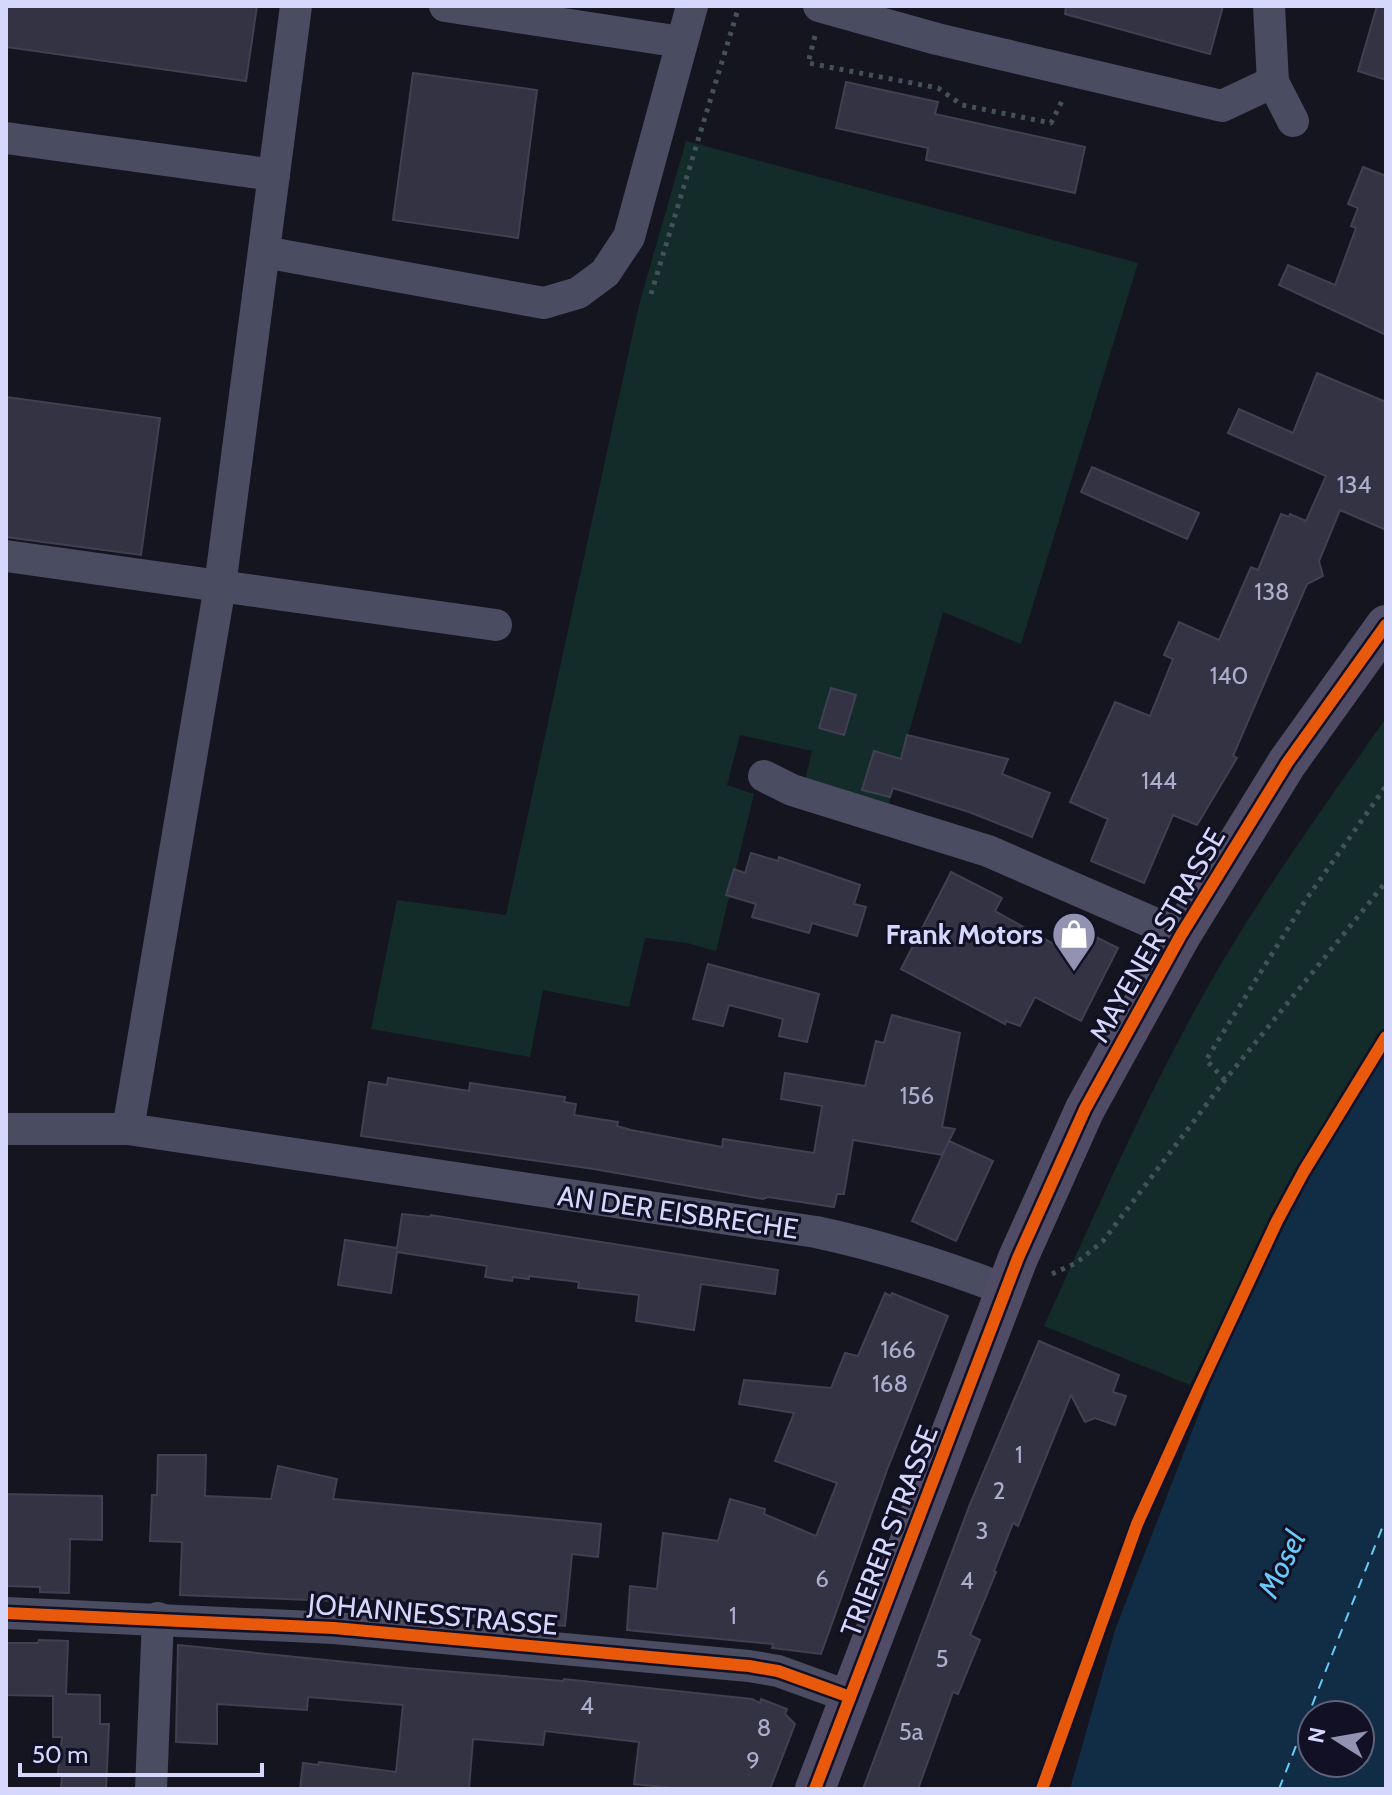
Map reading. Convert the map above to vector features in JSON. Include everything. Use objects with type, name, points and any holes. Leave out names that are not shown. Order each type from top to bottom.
[{"type":"main road","name":"MAYENER STRASSE","points":[[1006,1290],[1039,1208],[1085,1109],[1181,935],[1287,763],[1386,625]]},
{"type":"main road","name":"TRIERER STRASSE","points":[[815,1789],[1006,1290]]},
{"type":"street","points":[[128,1129],[220,586],[296,6]]},
{"type":"street","points":[[445,6],[681,42]]},
{"type":"street","points":[[264,252],[544,303],[578,293],[605,273],[629,237],[692,6]]},
{"type":"street","points":[[1269,6],[1273,82],[1293,121]]},
{"type":"street","points":[[820,7],[1075,73],[1222,106],[1273,82]]},
{"type":"street","points":[[6,138],[274,175]]},
{"type":"street","points":[[6,556],[496,625]]},
{"type":"street","points":[[764,776],[792,790],[988,851],[1181,935]]},
{"type":"street","name":"AN DER EISBRECHE","points":[[6,1129],[128,1129],[816,1232],[869,1243],[1006,1290]]},
{"type":"street","name":"JOHANNESSTRASSE","points":[[6,1613],[334,1628],[749,1666],[797,1677],[850,1697]]},
{"type":"street","points":[[151,1789],[158,1618]]},
{"type":"path","points":[[651,294],[739,6]]},
{"type":"path","points":[[820,7],[808,63],[938,88],[962,105],[1051,123],[1075,73]]},
{"type":"path","points":[[1225,1080],[1206,1060],[1305,901],[1386,786]]},
{"type":"path","points":[[1052,1274],[1076,1263],[1103,1241],[1225,1080],[1386,882]]},
{"type":"green space","points":[[686,141],[1138,263],[1021,644],[943,612],[889,803],[805,780],[812,751],[740,735],[727,785],[754,794],[716,951],[687,943],[645,938],[629,1007],[543,990],[530,1057],[371,1029],[397,900],[506,915],[639,305]]},
{"type":"green space","points":[[1386,718],[1386,1026],[1274,1216],[1190,1385],[1044,1326],[1141,1116],[1205,992],[1269,887]]},
{"type":"water","name":"Mosel","points":[[1386,1051],[1386,1789],[1070,1789],[1115,1630],[1215,1372],[1264,1264],[1316,1164]]},
{"type":"building","points":[[6,6],[257,6],[246,81],[6,47]]},
{"type":"building","points":[[1066,6],[1223,6],[1210,54],[1065,14]]},
{"type":"building","points":[[1377,6],[1386,6],[1386,80],[1358,71]]},
{"type":"building","points":[[413,73],[537,90],[518,238],[393,220]]},
{"type":"building","points":[[846,82],[938,102],[935,114],[1085,147],[1075,193],[926,160],[928,148],[836,128]]},
{"type":"building","points":[[1363,167],[1386,176],[1386,335],[1279,285],[1288,265],[1335,285],[1356,228],[1351,226],[1358,208],[1348,204]]},
{"type":"building","points":[[1317,373],[1386,402],[1386,530],[1340,510],[1319,561],[1323,576],[1307,584],[1233,756],[1237,758],[1197,825],[1173,815],[1144,883],[1091,861],[1108,819],[1070,802],[1115,702],[1150,716],[1173,659],[1164,655],[1179,622],[1219,640],[1251,567],[1258,570],[1281,514],[1289,517],[1290,514],[1306,521],[1326,476],[1228,433],[1239,409],[1293,433]]},
{"type":"building","points":[[6,397],[160,418],[141,555],[6,537]]},
{"type":"building","points":[[1092,467],[1199,513],[1187,539],[1081,492]]},
{"type":"building","points":[[831,688],[856,695],[844,735],[819,728]]},
{"type":"building","points":[[907,735],[1008,759],[1002,774],[1050,793],[1032,837],[969,812],[893,788],[890,797],[862,790],[874,751],[901,759]]},
{"type":"building","points":[[751,853],[778,861],[779,857],[860,885],[854,904],[866,907],[857,936],[812,923],[809,933],[752,917],[756,904],[726,895],[734,869],[745,873]]},
{"type":"building","points":[[951,872],[1002,898],[995,911],[1061,948],[1072,925],[1118,948],[1081,1021],[1035,997],[1020,1026],[1006,1021],[1005,1024],[901,969]]},
{"type":"building","points":[[708,964],[819,994],[807,1042],[779,1036],[783,1019],[729,1005],[723,1026],[693,1019]]},
{"type":"building","points":[[892,1015],[960,1033],[942,1127],[955,1129],[942,1155],[853,1140],[844,1194],[837,1194],[834,1207],[768,1197],[763,1199],[594,1169],[361,1136],[369,1082],[387,1085],[388,1078],[469,1091],[470,1083],[565,1097],[564,1102],[576,1104],[574,1115],[618,1122],[617,1126],[631,1130],[722,1147],[723,1139],[814,1153],[822,1106],[781,1099],[785,1073],[865,1086],[876,1041],[884,1043]]},
{"type":"building","points":[[949,1141],[993,1161],[956,1241],[912,1221]]},
{"type":"building","points":[[402,1214],[431,1215],[778,1270],[775,1294],[701,1284],[694,1330],[636,1321],[639,1295],[578,1288],[579,1282],[529,1276],[529,1279],[513,1277],[512,1281],[485,1277],[487,1266],[397,1252],[391,1293],[338,1285],[345,1240],[397,1248]]},
{"type":"building","points":[[885,1293],[891,1296],[892,1293],[948,1316],[887,1470],[821,1654],[772,1648],[773,1644],[627,1630],[630,1586],[657,1589],[663,1533],[718,1541],[730,1499],[765,1509],[764,1514],[816,1536],[837,1483],[775,1461],[794,1413],[739,1404],[744,1380],[831,1388],[845,1353],[858,1356]]},
{"type":"building","points":[[1039,1341],[1119,1375],[1113,1392],[1126,1396],[1115,1425],[1095,1418],[1085,1422],[1071,1395],[1018,1526],[1013,1523],[994,1571],[970,1635],[980,1640],[958,1694],[953,1692],[918,1789],[863,1789],[970,1504]]},
{"type":"building","points":[[158,1455],[206,1455],[205,1496],[271,1499],[278,1466],[337,1479],[333,1499],[601,1524],[598,1557],[572,1554],[565,1626],[428,1612],[429,1602],[180,1595],[182,1542],[150,1541],[152,1495],[157,1495]]},
{"type":"building","points":[[6,1494],[102,1496],[102,1540],[70,1539],[69,1593],[40,1592],[40,1587],[6,1586]]},
{"type":"building","points":[[39,1640],[68,1641],[66,1694],[100,1695],[100,1724],[109,1724],[106,1789],[61,1788],[62,1774],[58,1773],[62,1737],[53,1737],[53,1696],[6,1695],[6,1643],[38,1643]]},
{"type":"building","points":[[178,1645],[406,1668],[564,1679],[752,1699],[760,1703],[761,1699],[787,1709],[785,1714],[795,1724],[770,1789],[682,1789],[634,1784],[639,1742],[545,1731],[543,1745],[473,1739],[469,1789],[300,1789],[303,1763],[318,1765],[319,1762],[396,1772],[403,1705],[308,1697],[307,1710],[217,1704],[217,1744],[176,1742]]},
{"type":"ferry route","points":[[1279,1789],[1386,1518]]},
{"type":"cycle path","points":[[815,1789],[1018,1258],[1085,1109],[1181,935],[1287,763],[1386,625]]},
{"type":"cycle path","points":[[1042,1789],[1137,1524],[1198,1390],[1277,1221],[1386,1037]]},
{"type":"cycle path","points":[[6,1613],[334,1628],[749,1666],[778,1671],[850,1697]]},
{"type":"place","name":"Frank Motors","points":[[1074,973]]}]
